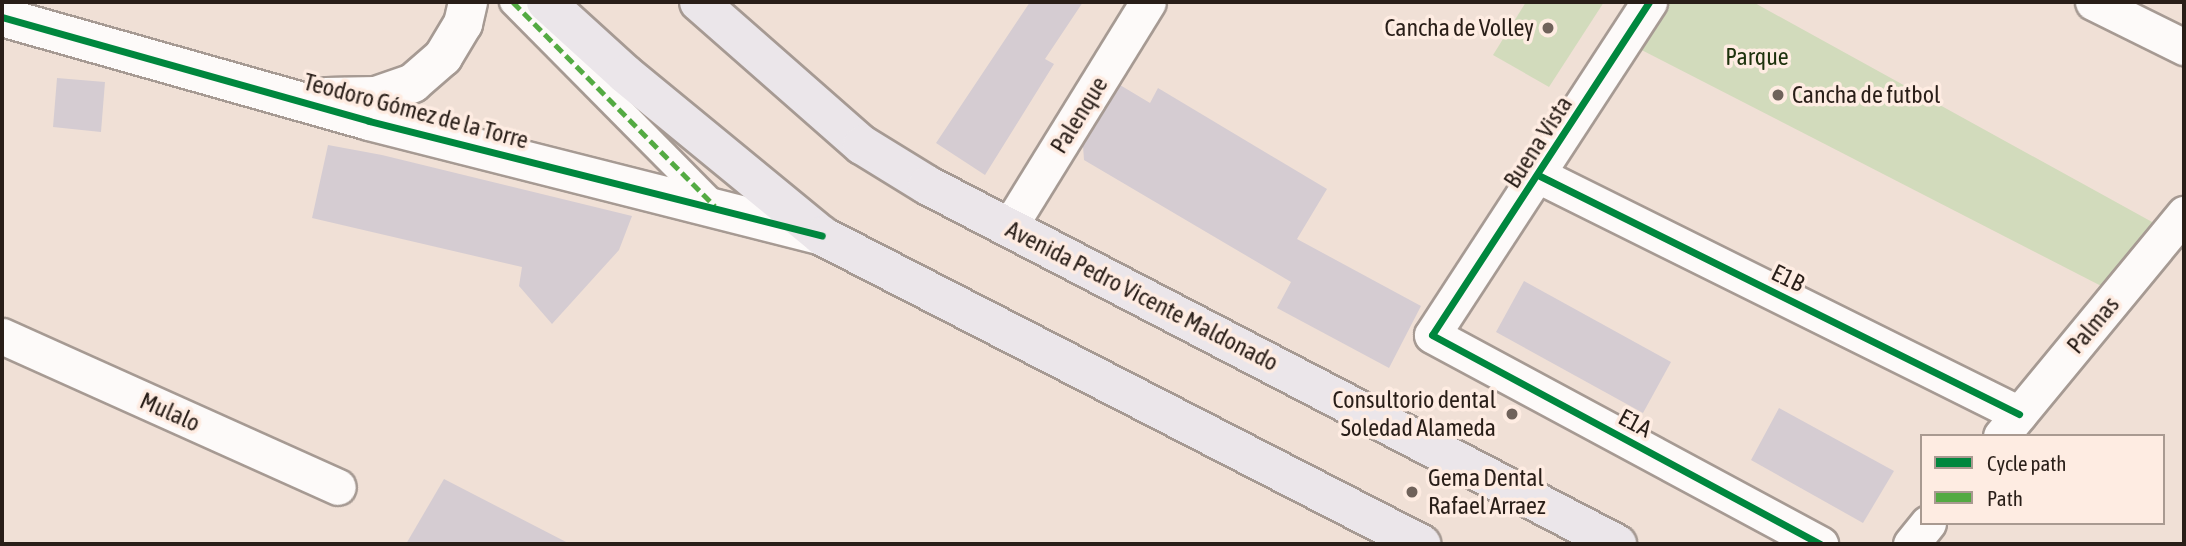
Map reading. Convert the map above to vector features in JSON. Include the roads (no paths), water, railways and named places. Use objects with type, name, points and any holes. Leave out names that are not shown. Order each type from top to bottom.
[{"type":"main road","points":[[547,2],[625,74],[822,236],[1421,544]]},
{"type":"main road","name":"Avenida Pedro Vicente Maldonado","points":[[699,2],[862,145],[1009,227],[1617,544]]},
{"type":"street","name":"Teodoro Gómez de la Torre","points":[[275,94],[376,96],[413,83],[443,57],[463,24],[468,2]]},
{"type":"street","points":[[513,2],[719,209]]},
{"type":"street","name":"Palenque","points":[[1009,227],[1148,2]]},
{"type":"street","name":"Buena Vista","points":[[1432,335],[1539,176],[1650,2]]},
{"type":"street","points":[[2093,2],[2184,47]]},
{"type":"street","name":"Teodoro Gómez de la Torre","points":[[2,18],[275,94],[822,236]]},
{"type":"street","name":"E1B","points":[[1539,176],[2010,425]]},
{"type":"street","name":"Palmas","points":[[2010,425],[2184,214]]},
{"type":"street","name":"E1A","points":[[1432,335],[1821,544]]},
{"type":"street","name":"Mulalo","points":[[2,336],[338,487]]},
{"type":"street","points":[[1911,544],[1926,525]]},
{"type":"place","name":"Cancha de Volley","points":[[1548,28]]},
{"type":"place","name":"Cancha de futbol","points":[[1778,95]]},
{"type":"place","name":"Consultorio dental Soledad Alameda","points":[[1512,414]]},
{"type":"place","name":"Gema Dental Rafael Arraez","points":[[1412,492]]},
{"type":"park label","name":"Parque","points":[[1757,57]]}]
